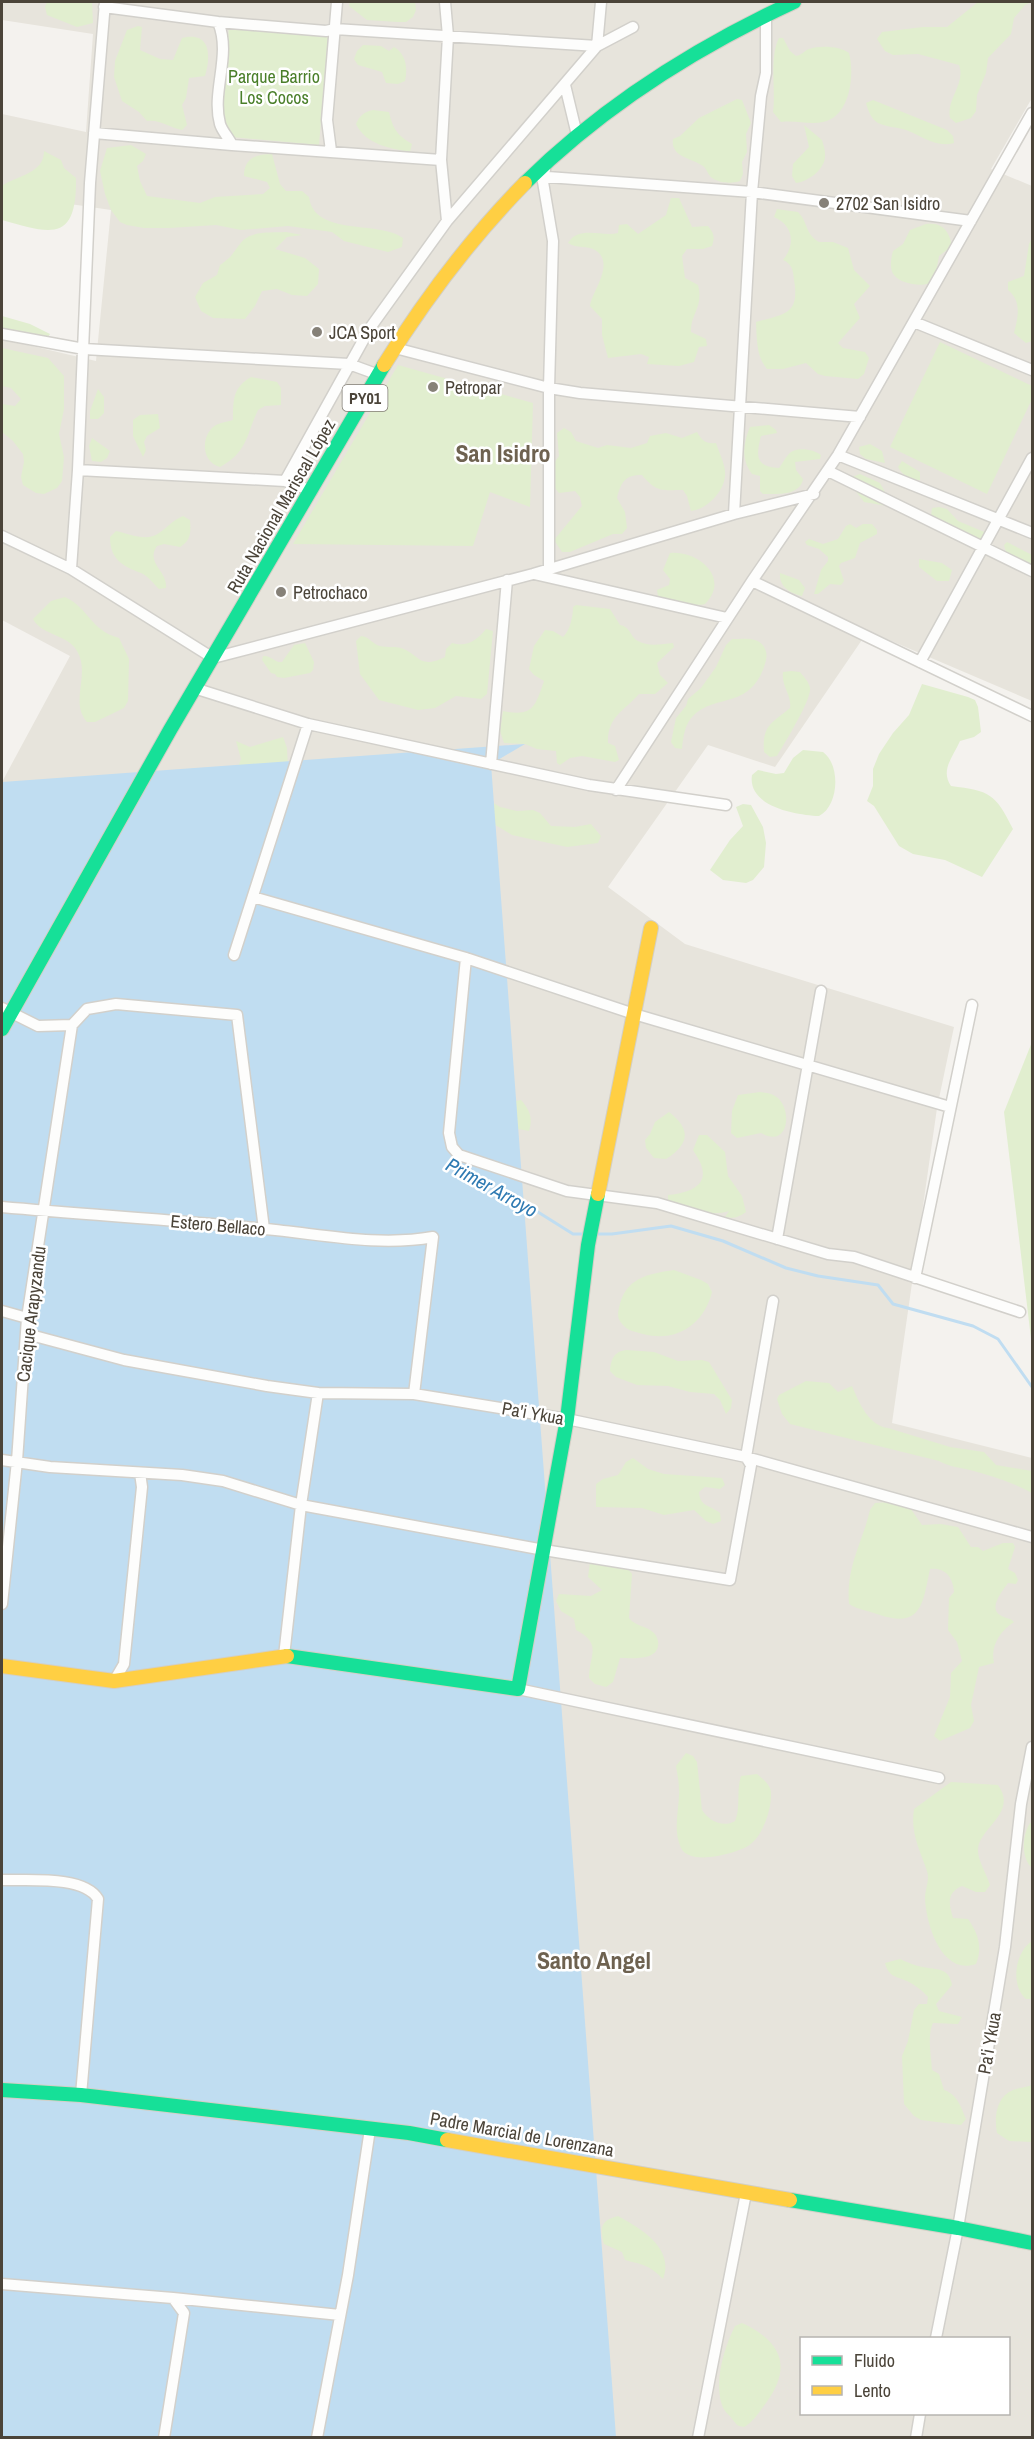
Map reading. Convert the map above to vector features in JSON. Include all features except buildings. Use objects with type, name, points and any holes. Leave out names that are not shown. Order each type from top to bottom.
[{"type":"main road","name":"Ruta Nacional Mariscal López","points":[[6,1011],[40,963],[194,687],[395,348],[466,248],[536,176],[549,159],[638,88],[686,57],[766,14],[794,2]]},
{"type":"main road","points":[[2,1666],[114,1681],[284,1656],[518,1689],[567,1419],[589,1234],[651,928]]},
{"type":"main road","name":"PY01","points":[[2,1029],[6,1011]]},
{"type":"main road","name":"Padre Marcial de Lorenzana","points":[[2,2090],[81,2095],[409,2133],[958,2228],[1032,2243]]},
{"type":"street","points":[[331,151],[327,120],[337,2]]},
{"type":"street","points":[[445,2],[448,36],[441,160],[447,221]]},
{"type":"street","points":[[597,46],[601,2]]},
{"type":"street","points":[[71,569],[94,133],[105,4],[218,22],[326,31],[335,29],[597,46]]},
{"type":"street","points":[[734,514],[752,192],[765,73],[766,14]]},
{"type":"street","points":[[218,22],[224,37],[220,126],[232,145]]},
{"type":"street","points":[[285,481],[370,328],[447,221],[597,46],[633,27]]},
{"type":"street","points":[[565,85],[577,135]]},
{"type":"street","points":[[616,790],[727,618],[814,494],[838,455],[1032,113]]},
{"type":"street","points":[[94,133],[441,160]]},
{"type":"street","points":[[549,568],[549,388],[553,241],[536,176],[752,192],[971,221]]},
{"type":"street","points":[[914,322],[1032,370]]},
{"type":"street","points":[[2,334],[84,349],[349,364],[379,375]]},
{"type":"street","points":[[395,348],[549,388],[605,396],[860,417]]},
{"type":"street","points":[[838,455],[1032,533]]},
{"type":"street","points":[[921,662],[1032,458]]},
{"type":"street","points":[[78,470],[285,481],[312,490]]},
{"type":"street","points":[[828,471],[1032,571]]},
{"type":"street","points":[[2,536],[71,569],[213,658],[533,574],[734,514],[814,494]]},
{"type":"street","points":[[533,574],[727,618]]},
{"type":"street","points":[[491,764],[507,580]]},
{"type":"street","points":[[752,581],[1032,716]]},
{"type":"street","points":[[194,687],[308,724],[616,790],[726,805]]},
{"type":"street","points":[[234,955],[308,724]]},
{"type":"street","points":[[252,897],[466,958],[634,1014],[951,1107]]},
{"type":"street","points":[[466,958],[449,1133],[453,1147],[459,1155],[556,1188],[657,1203],[828,1254],[854,1257],[1020,1312]]},
{"type":"street","points":[[777,1239],[820,991]]},
{"type":"street","points":[[6,1011],[38,1026],[72,1025],[87,1009],[116,1004],[237,1015],[264,1229]]},
{"type":"street","points":[[915,1278],[972,1005]]},
{"type":"street","name":"Cacique Arapyzandu","points":[[2,1604],[27,1318],[72,1025]]},
{"type":"street","name":"Estero Bellaco","points":[[2,1207],[372,1240],[408,1242],[433,1237],[414,1394]]},
{"type":"street","points":[[2,1460],[50,1467],[223,1481],[301,1505],[544,1550],[730,1580],[751,1465],[746,1457],[773,1300]]},
{"type":"street","points":[[2,1311],[27,1318]]},
{"type":"street","name":"Pa'i Ykua","points":[[27,1334],[135,1362],[208,1377],[318,1393],[414,1394],[567,1419],[746,1457],[1032,1537]]},
{"type":"street","points":[[284,1656],[301,1505],[318,1393]]},
{"type":"street","points":[[114,1681],[124,1664],[142,1487],[140,1473]]},
{"type":"street","points":[[518,1689],[939,1778]]},
{"type":"street","name":"Pa'i Ykua","points":[[936,2337],[958,2228],[1005,1947],[1021,1804],[1032,1747]]},
{"type":"street","points":[[2,1880],[76,1883],[93,1892],[98,1899],[81,2095]]},
{"type":"street","points":[[317,2438],[340,2315],[370,2129]]},
{"type":"street","points":[[698,2438],[746,2193]]},
{"type":"street","points":[[2,2284],[340,2315]]},
{"type":"street","points":[[164,2438],[184,2313],[173,2298]]},
{"type":"street","points":[[916,2438],[920,2415]]},
{"type":"shaded area","points":[[2,2],[1032,2],[1032,98],[991,169],[1032,186],[1032,701],[868,631],[775,767],[708,745],[608,887],[685,944],[954,1027],[937,1108],[892,1423],[1032,1458],[1032,2437],[2,2437],[2,782],[70,656],[2,620],[2,339],[96,361],[111,210],[2,194],[2,114],[86,132],[93,34],[2,20]]},
{"type":"green space","points":[[47,2],[92,2],[93,23],[77,27],[47,15],[45,7]]},
{"type":"green space","points":[[350,2],[415,2],[416,10],[413,17],[406,22],[367,20],[349,6]]},
{"type":"green space","points":[[978,2],[1032,2],[1025,5],[1014,18],[1011,34],[988,58],[986,73],[977,95],[976,111],[971,118],[956,123],[950,118],[950,111],[960,79],[959,65],[918,54],[893,55],[885,51],[877,39],[882,32],[923,27],[947,27]]},
{"type":"green space","points":[[142,27],[140,50],[160,59],[173,60],[182,38],[199,38],[207,47],[208,61],[205,76],[189,78],[186,98],[182,105],[187,125],[182,130],[156,121],[147,121],[139,112],[122,101],[114,77],[115,61],[127,30]]},
{"type":"green space","name":"Parque Barrio Los Cocos","points":[[229,27],[328,35],[319,145],[231,137],[221,117]]},
{"type":"green space","points":[[779,38],[783,38],[790,51],[796,56],[819,47],[835,48],[849,53],[851,83],[845,104],[832,119],[818,123],[781,122],[773,112],[773,64]]},
{"type":"green space","points":[[363,45],[381,46],[389,51],[394,47],[398,50],[405,62],[405,81],[398,84],[386,83],[382,72],[358,65],[354,59],[357,51]]},
{"type":"green space","points":[[737,99],[742,100],[751,123],[746,134],[747,152],[742,162],[743,174],[740,181],[722,182],[712,178],[703,166],[678,153],[673,145],[673,139],[680,136],[699,118]]},
{"type":"green space","points":[[873,100],[947,130],[953,136],[954,143],[935,143],[906,130],[878,123],[872,117],[866,103]]},
{"type":"green space","points":[[373,110],[389,112],[396,131],[412,144],[410,152],[379,144],[360,131],[356,124],[363,114]]},
{"type":"green space","points":[[804,125],[822,140],[825,159],[814,175],[796,183],[792,176],[793,164],[809,147]]},
{"type":"green space","points":[[131,145],[146,154],[137,166],[140,181],[147,196],[200,203],[215,197],[263,194],[270,188],[267,182],[244,176],[246,165],[256,156],[272,154],[280,184],[286,191],[302,191],[309,197],[313,210],[322,218],[349,226],[392,233],[403,238],[402,247],[388,252],[344,241],[332,232],[288,226],[241,230],[216,225],[144,228],[127,225],[120,222],[111,210],[100,171],[107,148]]},
{"type":"green space","points":[[44,151],[61,160],[64,168],[76,178],[72,214],[66,224],[58,229],[47,230],[2,220],[2,186],[40,165]]},
{"type":"green space","points":[[671,198],[679,198],[692,227],[708,226],[713,235],[712,246],[703,249],[687,249],[682,256],[685,278],[698,285],[699,293],[691,332],[706,339],[707,346],[699,347],[694,362],[679,366],[647,364],[649,357],[641,354],[608,358],[602,335],[602,319],[590,306],[603,269],[601,256],[595,250],[568,243],[578,234],[618,233],[619,225],[627,224],[638,234],[666,215]]},
{"type":"green space","points":[[777,209],[798,212],[811,235],[819,242],[833,242],[848,248],[854,270],[870,286],[854,304],[860,318],[838,343],[843,348],[865,352],[869,358],[864,374],[858,379],[818,374],[806,363],[783,369],[767,369],[763,364],[758,347],[756,322],[788,311],[795,300],[792,270],[790,265],[783,260],[790,248],[789,230],[774,217]]},
{"type":"green space","points":[[926,224],[936,224],[944,228],[952,246],[939,256],[936,272],[930,283],[922,285],[906,283],[892,273],[893,251],[903,244],[910,230]]},
{"type":"green space","points":[[286,232],[302,235],[287,237],[275,249],[305,258],[319,269],[318,284],[307,296],[292,295],[277,289],[262,291],[255,306],[245,319],[213,318],[201,311],[195,297],[203,283],[217,275],[220,265],[244,240],[255,234]]},
{"type":"green space","points":[[1032,238],[1032,341],[1026,343],[1014,333],[1018,316],[1017,304],[1008,290],[1008,282],[1024,276]]},
{"type":"green space","points":[[2,316],[30,324],[50,334],[46,341],[2,334]]},
{"type":"green space","points":[[940,342],[1032,386],[1032,399],[987,494],[890,447]]},
{"type":"green space","points":[[2,348],[48,358],[64,376],[64,409],[59,434],[64,457],[62,481],[57,488],[44,494],[36,493],[23,485],[21,477],[23,454],[2,432],[2,404],[15,406],[21,399],[11,388],[2,386]]},
{"type":"green space","points":[[398,365],[533,403],[530,507],[490,492],[473,546],[293,544]]},
{"type":"green space","points":[[251,377],[277,382],[281,388],[281,405],[265,406],[258,410],[241,449],[220,467],[207,457],[205,446],[208,434],[213,427],[233,420],[233,406],[237,390]]},
{"type":"green space","points":[[98,389],[104,397],[104,413],[98,419],[90,419],[90,411]]},
{"type":"green space","points":[[158,414],[160,428],[147,436],[144,442],[146,450],[143,457],[133,436],[133,420],[140,415]]},
{"type":"green space","points":[[769,425],[777,433],[761,436],[758,454],[759,459],[765,465],[779,468],[791,452],[799,449],[821,455],[820,459],[795,462],[796,470],[803,479],[801,485],[793,491],[763,494],[760,491],[760,476],[752,474],[748,469],[745,445],[750,427]]},
{"type":"green space","points":[[564,428],[571,432],[576,441],[598,448],[607,445],[631,448],[647,443],[650,436],[666,433],[682,438],[697,432],[705,441],[716,443],[724,468],[723,485],[710,502],[691,511],[683,490],[656,488],[642,475],[631,476],[622,484],[617,498],[625,512],[627,528],[622,534],[613,534],[570,552],[562,552],[554,540],[582,506],[580,497],[575,491],[559,493],[554,487],[554,463],[559,456],[557,433]]},
{"type":"green space","points":[[92,438],[110,451],[107,458],[101,462],[92,461],[89,446]]},
{"type":"green space","points":[[870,444],[882,451],[885,463],[866,459],[860,454],[859,447]]},
{"type":"green space","points":[[902,461],[920,472],[920,480],[902,473],[898,467]]},
{"type":"green space","points":[[860,474],[880,483],[893,507],[864,502],[852,486],[852,477]]},
{"type":"green space","points":[[932,508],[947,509],[958,521],[989,534],[982,544],[931,516]]},
{"type":"green space","points":[[183,516],[190,520],[190,532],[186,542],[180,547],[164,544],[157,546],[154,552],[155,562],[164,577],[166,588],[159,589],[146,576],[128,568],[118,561],[112,551],[110,537],[116,531],[138,536],[154,536]]},
{"type":"green space","points":[[850,524],[856,528],[863,524],[872,524],[877,534],[860,543],[855,558],[841,563],[839,566],[844,581],[841,585],[830,584],[818,594],[814,594],[821,570],[828,561],[828,557],[805,542],[809,539],[823,544],[838,539],[846,526]]},
{"type":"green space","points":[[1007,542],[1032,555],[1032,573],[1007,556],[1004,545]]},
{"type":"green space","points":[[670,553],[691,556],[708,568],[713,576],[714,585],[712,594],[705,604],[681,603],[658,596],[657,590],[669,585],[670,579],[663,570]]},
{"type":"green space","points":[[919,559],[942,563],[952,570],[949,581],[937,581],[919,567]]},
{"type":"green space","points":[[780,573],[799,580],[805,588],[802,596],[783,586]]},
{"type":"green space","points":[[65,597],[79,607],[102,630],[119,638],[129,659],[128,701],[124,708],[95,722],[87,722],[82,714],[80,697],[82,669],[77,651],[68,641],[42,629],[33,619],[51,601]]},
{"type":"green space","points":[[576,605],[610,609],[620,625],[638,641],[651,645],[673,643],[674,647],[657,663],[660,675],[668,683],[655,694],[639,694],[613,721],[608,734],[608,743],[615,746],[619,760],[615,762],[582,756],[570,758],[560,765],[557,763],[556,751],[537,749],[525,744],[504,743],[500,731],[503,711],[527,711],[535,704],[544,681],[529,669],[534,646],[545,630],[553,631],[563,637],[572,619],[573,607]]},
{"type":"green space","points":[[486,629],[493,631],[487,694],[481,699],[456,696],[435,708],[418,710],[379,700],[360,674],[356,641],[361,636],[380,646],[401,648],[420,660],[430,662],[445,657],[446,649],[452,643],[471,642]]},
{"type":"green space","points":[[732,639],[751,639],[763,645],[766,658],[758,680],[741,695],[712,705],[694,715],[687,726],[682,749],[675,748],[671,742],[676,718],[686,706],[688,699],[701,688],[716,667],[726,645]]},
{"type":"green space","points":[[305,643],[314,662],[310,673],[284,678],[277,677],[271,673],[262,660],[263,656],[266,656],[282,662],[294,645]]},
{"type":"green space","points":[[783,672],[800,672],[810,688],[809,694],[797,722],[777,756],[770,757],[764,752],[765,736],[773,721],[790,708]]},
{"type":"green space","points":[[922,684],[968,697],[975,700],[978,707],[981,732],[974,737],[960,741],[947,769],[947,774],[951,786],[983,792],[996,801],[1013,829],[982,877],[945,860],[913,854],[899,846],[874,806],[867,801],[873,786],[873,769],[879,754],[909,715]]},
{"type":"green space","points":[[283,737],[287,748],[288,768],[235,774],[241,759],[236,741],[250,747]]},
{"type":"green space","points":[[803,750],[823,752],[833,766],[834,795],[826,811],[819,816],[799,814],[775,807],[757,795],[753,786],[752,775],[758,770],[776,774],[784,773],[793,758]]},
{"type":"green space","points":[[479,794],[500,807],[517,811],[533,810],[540,813],[551,826],[575,827],[591,824],[601,836],[598,843],[567,847],[512,835],[492,823]]},
{"type":"green space","points":[[743,804],[751,805],[763,827],[766,843],[764,867],[753,880],[746,883],[723,880],[710,870],[730,840],[743,826],[736,807]]},
{"type":"green space","points":[[1032,1042],[1032,1347],[1004,1112]]},
{"type":"green space","points":[[760,1092],[773,1095],[781,1101],[786,1117],[783,1131],[778,1136],[771,1137],[761,1133],[737,1138],[731,1133],[732,1111],[738,1095]]},
{"type":"green space","points":[[521,1100],[530,1114],[529,1131],[513,1128],[498,1104]]},
{"type":"green space","points":[[669,1112],[681,1125],[685,1137],[679,1148],[666,1159],[654,1158],[646,1148],[645,1140],[655,1122]]},
{"type":"green space","points":[[699,1135],[707,1135],[725,1152],[728,1176],[742,1196],[746,1212],[741,1215],[728,1218],[725,1217],[729,1211],[707,1213],[668,1203],[668,1195],[686,1192],[698,1186],[701,1181],[703,1175],[701,1166],[693,1150]]},
{"type":"green space","points":[[674,1270],[708,1284],[712,1292],[703,1313],[696,1322],[678,1333],[667,1336],[643,1334],[625,1327],[618,1313],[626,1290],[646,1276]]},
{"type":"green space","points":[[627,1350],[654,1352],[678,1361],[709,1362],[732,1400],[731,1408],[726,1414],[720,1400],[714,1394],[690,1392],[668,1386],[637,1385],[616,1377],[610,1371],[612,1359],[619,1352]]},
{"type":"green space","points":[[806,1381],[829,1383],[838,1392],[852,1386],[866,1413],[881,1426],[950,1447],[984,1452],[996,1465],[1032,1471],[1032,1493],[978,1472],[790,1424],[782,1414],[777,1399],[779,1395]]},
{"type":"green space","points":[[633,1458],[648,1469],[664,1474],[722,1478],[725,1485],[720,1489],[705,1487],[699,1492],[703,1503],[720,1513],[721,1521],[713,1524],[694,1510],[664,1515],[642,1508],[596,1507],[596,1484],[603,1479],[618,1475],[626,1462]]},
{"type":"green space","points":[[890,1502],[908,1505],[922,1525],[941,1524],[958,1527],[971,1547],[978,1547],[983,1551],[1003,1543],[1013,1543],[1015,1547],[1008,1569],[1015,1573],[1018,1580],[1016,1584],[1008,1583],[995,1608],[1000,1615],[1014,1622],[997,1640],[993,1651],[994,1663],[979,1667],[971,1705],[974,1721],[970,1728],[940,1741],[934,1736],[950,1697],[951,1673],[962,1661],[957,1642],[948,1630],[949,1598],[954,1592],[950,1578],[944,1571],[930,1569],[918,1610],[905,1618],[880,1615],[849,1604],[852,1567],[870,1510],[875,1503]]},
{"type":"green space","points":[[590,1562],[624,1564],[632,1574],[629,1618],[654,1633],[658,1643],[656,1651],[648,1656],[620,1658],[613,1682],[606,1687],[595,1684],[589,1678],[592,1645],[584,1635],[576,1630],[574,1619],[561,1611],[556,1601],[559,1594],[591,1596],[602,1590],[588,1577]]},
{"type":"green space","points":[[686,1753],[693,1756],[697,1762],[702,1810],[717,1822],[726,1824],[735,1821],[741,1776],[757,1774],[768,1784],[771,1792],[768,1814],[758,1836],[748,1846],[713,1857],[693,1856],[681,1848],[677,1833],[679,1789],[676,1766]]},
{"type":"green space","points":[[951,1782],[998,1785],[1004,1804],[1001,1812],[980,1841],[978,1849],[990,1885],[985,1892],[976,1892],[962,1886],[953,1892],[950,1899],[953,1918],[968,1919],[978,1941],[979,1952],[976,1964],[964,1966],[954,1963],[945,1956],[933,1934],[925,1898],[928,1874],[913,1826],[914,1809]]},
{"type":"green space","points":[[1032,1823],[1032,1868],[1024,1853],[1025,1834]]},
{"type":"green space","points":[[1032,1941],[1032,1999],[1026,1999],[1021,1993],[1016,1977],[1018,1960],[1026,1946]]},
{"type":"green space","points":[[900,1959],[917,1966],[942,1970],[950,1979],[952,1985],[936,2004],[939,2011],[962,2017],[958,2024],[933,2023],[930,2034],[930,2052],[932,2070],[939,2074],[944,2090],[958,2101],[966,2119],[961,2125],[921,2120],[914,2116],[904,2104],[902,2056],[908,2041],[914,2010],[919,2004],[927,2004],[928,1997],[916,1986],[888,1971],[885,1963]]},
{"type":"green space","points":[[1032,2085],[1032,2142],[1009,2141],[997,2133],[997,2108],[1007,2093]]},
{"type":"green space","points":[[618,2216],[645,2233],[660,2249],[665,2268],[663,2279],[646,2266],[625,2260],[622,2252],[604,2244],[602,2229],[605,2222]]},
{"type":"green space","points":[[742,2323],[755,2330],[774,2346],[781,2366],[774,2390],[756,2416],[744,2427],[736,2424],[724,2409],[719,2386],[721,2365],[727,2344],[735,2326]]},
{"type":"water","points":[[525,744],[491,764],[616,2437],[2,2438],[2,782]]},
{"type":"waterway","name":"Primer Arroyo","points":[[522,1202],[573,1234],[584,1234]]},
{"type":"waterway","name":"Primer Arroyo","points":[[594,1234],[612,1234],[671,1226],[723,1241],[786,1268],[818,1276],[878,1285],[893,1304],[973,1326],[998,1339],[1032,1387]]},
{"type":"traffic: fast","points":[[525,183],[586,129],[652,81],[721,39],[794,2]]},
{"type":"traffic: fast","points":[[2,1029],[170,730],[384,365]]},
{"type":"traffic: fast","points":[[287,1656],[518,1689],[567,1419],[588,1245],[598,1194]]},
{"type":"traffic: fast","points":[[2,2090],[81,2095],[409,2133],[447,2140]]},
{"type":"traffic: fast","points":[[790,2200],[958,2228],[1032,2243]]},
{"type":"traffic: slow","points":[[384,365],[450,270],[486,225],[525,183]]},
{"type":"traffic: slow","points":[[598,1194],[651,928]]},
{"type":"traffic: slow","points":[[2,1666],[114,1681],[287,1656]]},
{"type":"traffic: slow","points":[[447,2140],[790,2200]]},
{"type":"place","name":"2702 San Isidro","points":[[824,203]]},
{"type":"place","name":"JCA Sport","points":[[317,332]]},
{"type":"place","name":"Petropar","points":[[433,387]]},
{"type":"place","name":"Petrochaco","points":[[281,592]]},
{"type":"district","name":"San Isidro","points":[[503,453]]},
{"type":"district","name":"Santo Angel","points":[[594,1960]]}]
